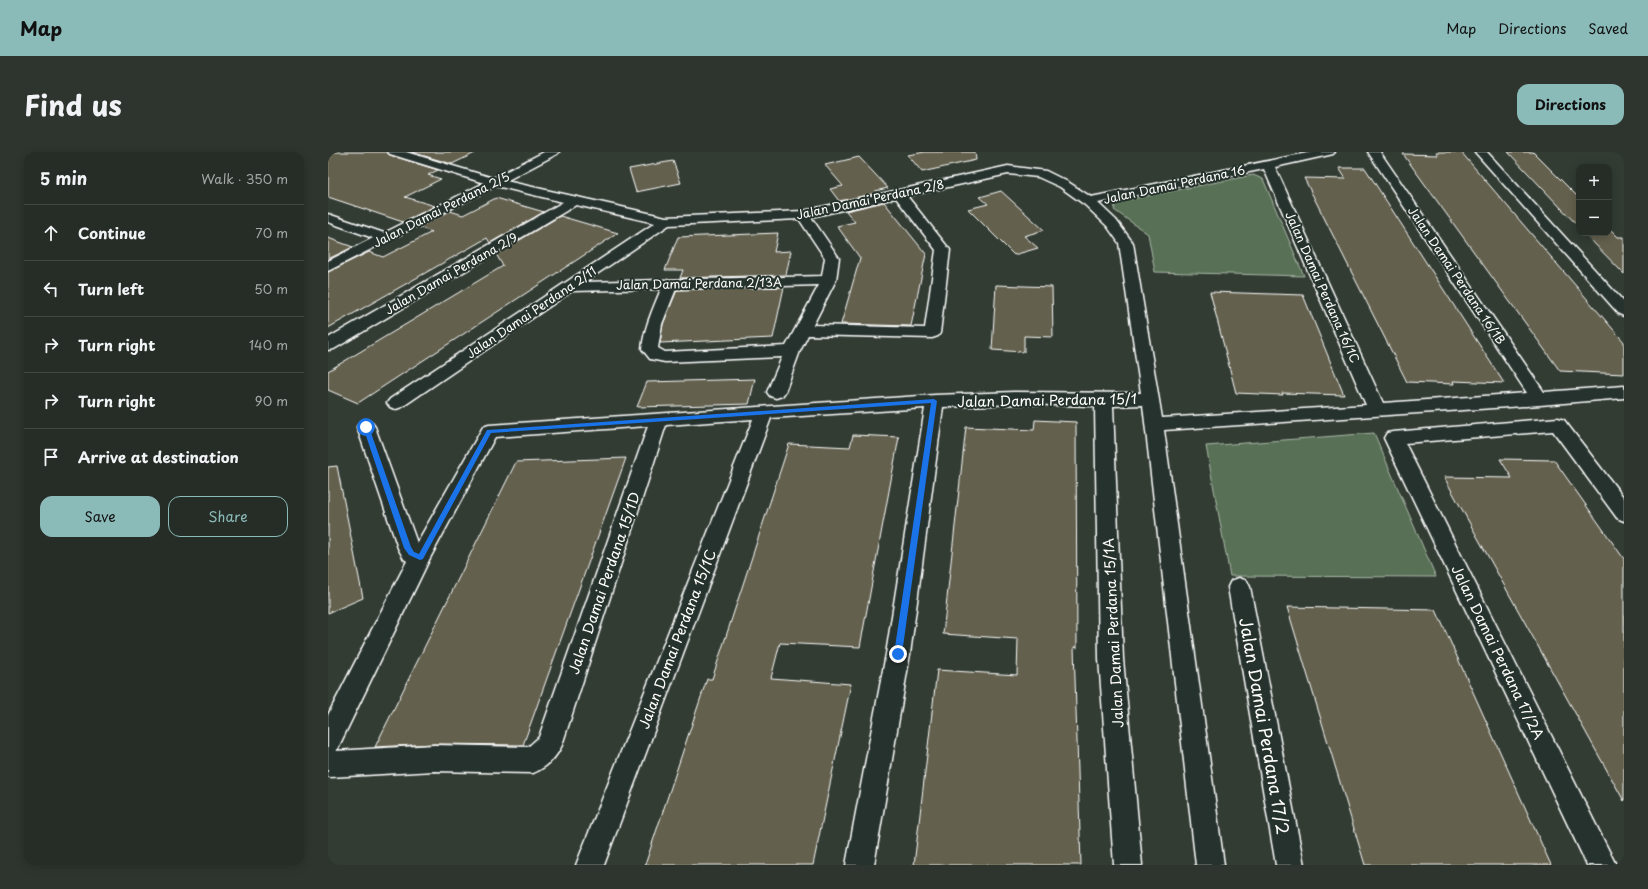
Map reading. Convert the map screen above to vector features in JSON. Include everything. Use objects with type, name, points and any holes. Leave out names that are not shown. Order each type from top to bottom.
[{"type":"street","name":"Jalan Damai Perdana 2/8","points":[[394,152],[495,182],[666,221],[803,215],[900,195],[1008,170],[1043,175],[1090,201]]},
{"type":"street","name":"Jalan Damai Perdana 2/5","points":[[328,267],[553,152]]},
{"type":"street","name":"Jalan Damai Perdana 16","points":[[1090,201],[1328,152]]},
{"type":"street","name":"Jalan Damai Perdana 16/1B","points":[[1374,152],[1540,399]]},
{"type":"street","points":[[1481,152],[1624,312]]},
{"type":"street","name":"Jalan Damai Perdana 16/1C","points":[[1268,165],[1377,410]]},
{"type":"street","points":[[803,330],[932,333],[943,250],[900,195]]},
{"type":"street","name":"Jalan Damai Perdana 2/9","points":[[328,346],[574,201]]},
{"type":"street","points":[[1090,201],[1120,232],[1126,243],[1151,399],[1210,865]]},
{"type":"street","points":[[776,392],[792,351],[829,280],[832,258],[803,215]]},
{"type":"street","points":[[328,218],[385,238]]},
{"type":"street","name":"Jalan Damai Perdana 2/11","points":[[396,403],[666,221]]},
{"type":"street","name":"Jalan Damai Perdana 2/13A","points":[[569,287],[829,280]]},
{"type":"street","points":[[670,284],[658,316],[651,341],[650,349],[656,355],[665,357],[792,351]]},
{"type":"street","points":[[1154,424],[1192,423],[1624,392]]},
{"type":"street","name":"Jalan Damai Perdana 15/1","points":[[420,557],[489,431],[934,401],[1014,398],[1104,400],[1151,399]]},
{"type":"street","name":"Jalan Damai Perdana 15/1A","points":[[1104,400],[1112,659],[1128,865]]},
{"type":"street","points":[[860,865],[898,654],[934,401]]},
{"type":"street","name":"Jalan Damai Perdana 15/1C","points":[[590,865],[764,413]]},
{"type":"street","name":"Jalan Damai Perdana 15/1D","points":[[328,761],[330,764],[434,758],[533,760],[549,745],[660,420]]},
{"type":"street","name":"Jalan Damai Perdana 17/2A","points":[[1602,865],[1393,438],[1558,424],[1624,513]]},
{"type":"street","points":[[328,741],[420,557],[411,554],[408,548],[366,427]]},
{"type":"street","name":"Jalan Damai Perdana 17/2","points":[[1239,587],[1290,865]]},
{"type":"green space","points":[[1253,175],[1263,179],[1304,276],[1155,272],[1148,234],[1114,210],[1116,202]]},
{"type":"green space","points":[[1374,433],[1436,577],[1230,576],[1206,446]]},
{"type":"building","points":[[328,152],[386,152],[390,155],[438,170],[428,175],[441,179],[405,197],[435,206],[403,222],[328,197]]},
{"type":"building","points":[[411,152],[477,152],[452,164]]},
{"type":"building","points":[[925,152],[975,152],[976,160],[922,172],[908,155]]},
{"type":"building","points":[[1436,152],[1461,152],[1624,342],[1624,374],[1560,371],[1403,154],[1438,155]]},
{"type":"building","points":[[1508,152],[1533,152],[1576,195],[1576,224]]},
{"type":"building","points":[[859,157],[888,188],[875,191],[877,193],[839,201],[830,189],[843,186],[825,165]]},
{"type":"building","points":[[673,161],[681,183],[636,192],[629,169]]},
{"type":"building","points":[[1339,168],[1365,168],[1504,383],[1453,381],[1454,384],[1407,382],[1304,178],[1346,179]]},
{"type":"building","points":[[1001,191],[1044,230],[1024,236],[1038,248],[1014,255],[968,209],[988,204],[980,197]]},
{"type":"building","points":[[496,198],[544,212],[490,243],[487,238],[328,328],[328,272],[369,252],[383,257],[432,232],[418,227],[450,211],[463,215]]},
{"type":"building","points":[[884,202],[926,254],[911,326],[841,324],[860,258],[837,226],[855,222],[846,211]]},
{"type":"building","points":[[560,216],[618,233],[358,403],[328,390],[328,371],[503,266],[496,254]]},
{"type":"building","points":[[1612,231],[1618,237],[1624,237],[1624,274],[1587,236],[1612,236]]},
{"type":"building","points":[[778,233],[774,252],[791,251],[786,275],[680,278],[683,270],[665,270],[678,237]]},
{"type":"building","points":[[328,238],[353,247],[328,259]]},
{"type":"building","points":[[996,285],[1052,287],[1053,337],[1024,336],[1024,352],[992,350]]},
{"type":"building","points":[[784,287],[773,338],[660,343],[663,324],[677,290]]},
{"type":"building","points":[[1210,292],[1303,295],[1344,395],[1236,393]]},
{"type":"building","points":[[755,379],[749,404],[637,407],[647,382]]},
{"type":"building","points":[[1035,420],[1076,422],[1077,648],[1074,647],[1081,865],[914,865],[937,670],[1017,675],[1018,639],[943,634],[966,427],[1034,430]]},
{"type":"building","points":[[853,435],[899,437],[860,647],[780,643],[771,678],[851,684],[813,865],[645,865],[707,679],[712,679],[789,444],[850,447]]},
{"type":"building","points":[[626,458],[523,745],[434,744],[375,747],[516,462]]},
{"type":"building","points":[[1500,459],[1554,460],[1624,559],[1624,801],[1444,477],[1512,478]]},
{"type":"building","points":[[337,466],[363,598],[328,613],[328,467]]},
{"type":"building","points":[[1287,607],[1436,610],[1551,865],[1365,865]]},
{"type":"route","points":[[366,427],[408,548],[411,554],[420,557],[489,431],[934,401],[898,654]]}]
